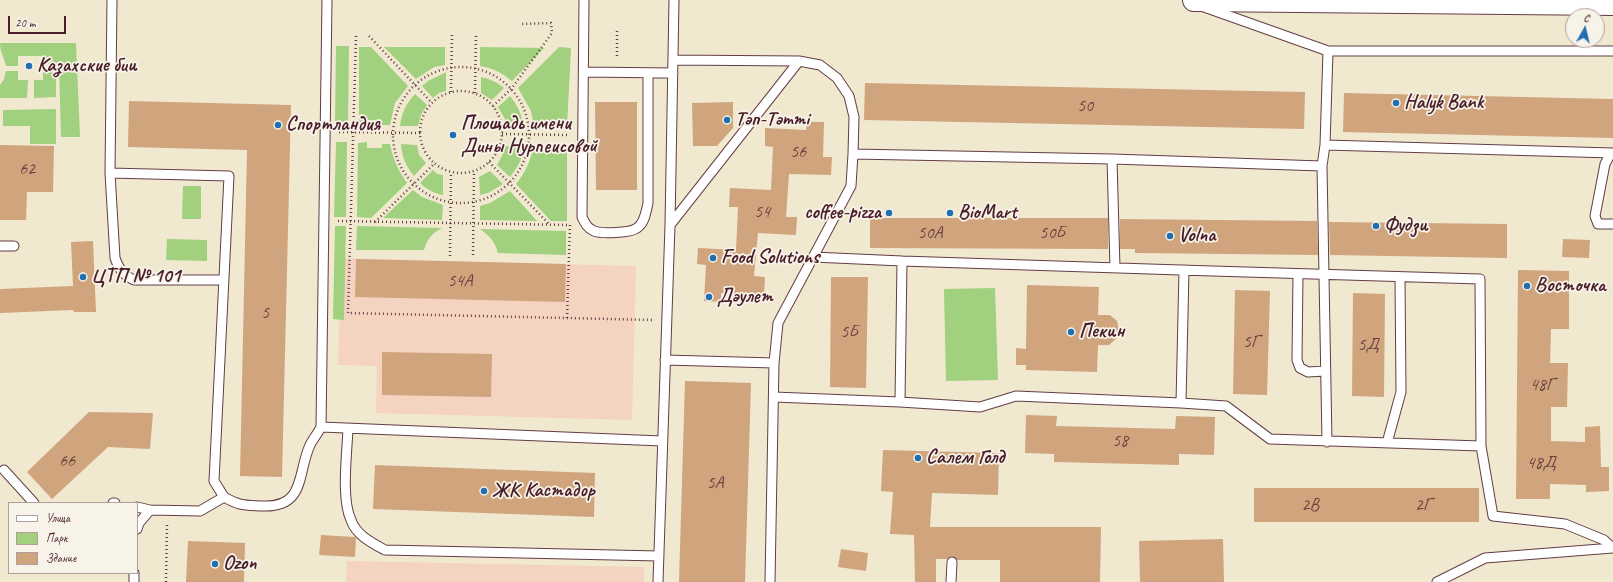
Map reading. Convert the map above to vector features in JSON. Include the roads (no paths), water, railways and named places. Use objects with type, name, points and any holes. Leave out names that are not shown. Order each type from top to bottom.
[{"type":"main road","points":[[1194,0],[1613,4]]},
{"type":"lane","points":[[112,0],[110,173],[115,258],[119,268],[126,276],[134,280],[224,280]]},
{"type":"lane","points":[[110,173],[229,176],[214,481],[224,498],[238,505],[273,506],[287,501],[300,484],[310,446],[321,427],[327,0]]},
{"type":"lane","points":[[584,0],[582,217],[586,227],[595,232],[627,232],[638,228],[645,219],[648,203],[648,73]]},
{"type":"lane","points":[[658,582],[670,225],[674,0]]},
{"type":"lane","points":[[1184,0],[1328,51],[1613,51]]},
{"type":"lane","points":[[1327,442],[1322,166],[1325,145],[1328,51]]},
{"type":"lane","points":[[673,60],[799,61],[820,65],[837,78],[850,96],[854,117],[851,186],[778,323],[774,363],[770,582]]},
{"type":"lane","points":[[670,225],[799,61]]},
{"type":"lane","points":[[584,72],[673,73]]},
{"type":"lane","points":[[1325,145],[1612,153]]},
{"type":"lane","points":[[1612,153],[1605,164],[1595,216],[1598,224],[1613,224]]},
{"type":"lane","points":[[853,154],[1112,159],[1322,166]]},
{"type":"lane","points":[[1112,159],[1116,268]]},
{"type":"lane","points":[[0,246],[14,246]]},
{"type":"lane","points":[[813,257],[1480,279],[1482,446],[1493,516],[1565,524],[1604,540],[1613,548]]},
{"type":"lane","points":[[900,402],[902,261]]},
{"type":"lane","points":[[1181,402],[1184,270]]},
{"type":"lane","points":[[1298,274],[1297,360],[1300,368],[1308,372],[1325,371]]},
{"type":"lane","points":[[1387,443],[1401,392],[1400,277]]},
{"type":"lane","points":[[665,360],[774,363]]},
{"type":"lane","points":[[774,397],[980,407],[1016,396],[1181,402],[1226,406],[1270,439],[1482,446]]},
{"type":"lane","points":[[321,427],[662,441]]},
{"type":"lane","points":[[348,429],[346,502],[351,522],[365,539],[385,550],[659,556]]},
{"type":"lane","points":[[4,470],[33,502]]},
{"type":"lane","points":[[138,507],[150,510],[200,511],[224,498]]},
{"type":"lane","points":[[138,526],[150,510]]},
{"type":"lane","points":[[1437,582],[1485,558],[1613,548]]},
{"type":"lane","points":[[951,582],[952,562]]},
{"type":"place","name":"Казахские бии","points":[[29,66]]},
{"type":"place","name":"Halyk Bank","points":[[1396,103]]},
{"type":"place","name":"Тәп-Тәтті","points":[[727,120]]},
{"type":"place","name":"Спортландия","points":[[278,125]]},
{"type":"place","name":"Площадь имени Дины Нурпеисовой","points":[[453,135]]},
{"type":"place","name":"coffee-pizza","points":[[889,213]]},
{"type":"place","name":"BioMart","points":[[950,213]]},
{"type":"place","name":"Фудзи","points":[[1376,226]]},
{"type":"place","name":"Volna","points":[[1170,236]]},
{"type":"place","name":"Food Solutions","points":[[713,258]]},
{"type":"place","name":"ЦТП № 101","points":[[83,277]]},
{"type":"place","name":"Восточка","points":[[1527,286]]},
{"type":"place","name":"Дәулет","points":[[709,297]]},
{"type":"place","name":"Пекин","points":[[1071,332]]},
{"type":"place","name":"Салем Голд","points":[[918,458]]},
{"type":"place","name":"ЖК Кастадор","points":[[484,491]]},
{"type":"place","name":"Ozon","points":[[215,564]]}]
